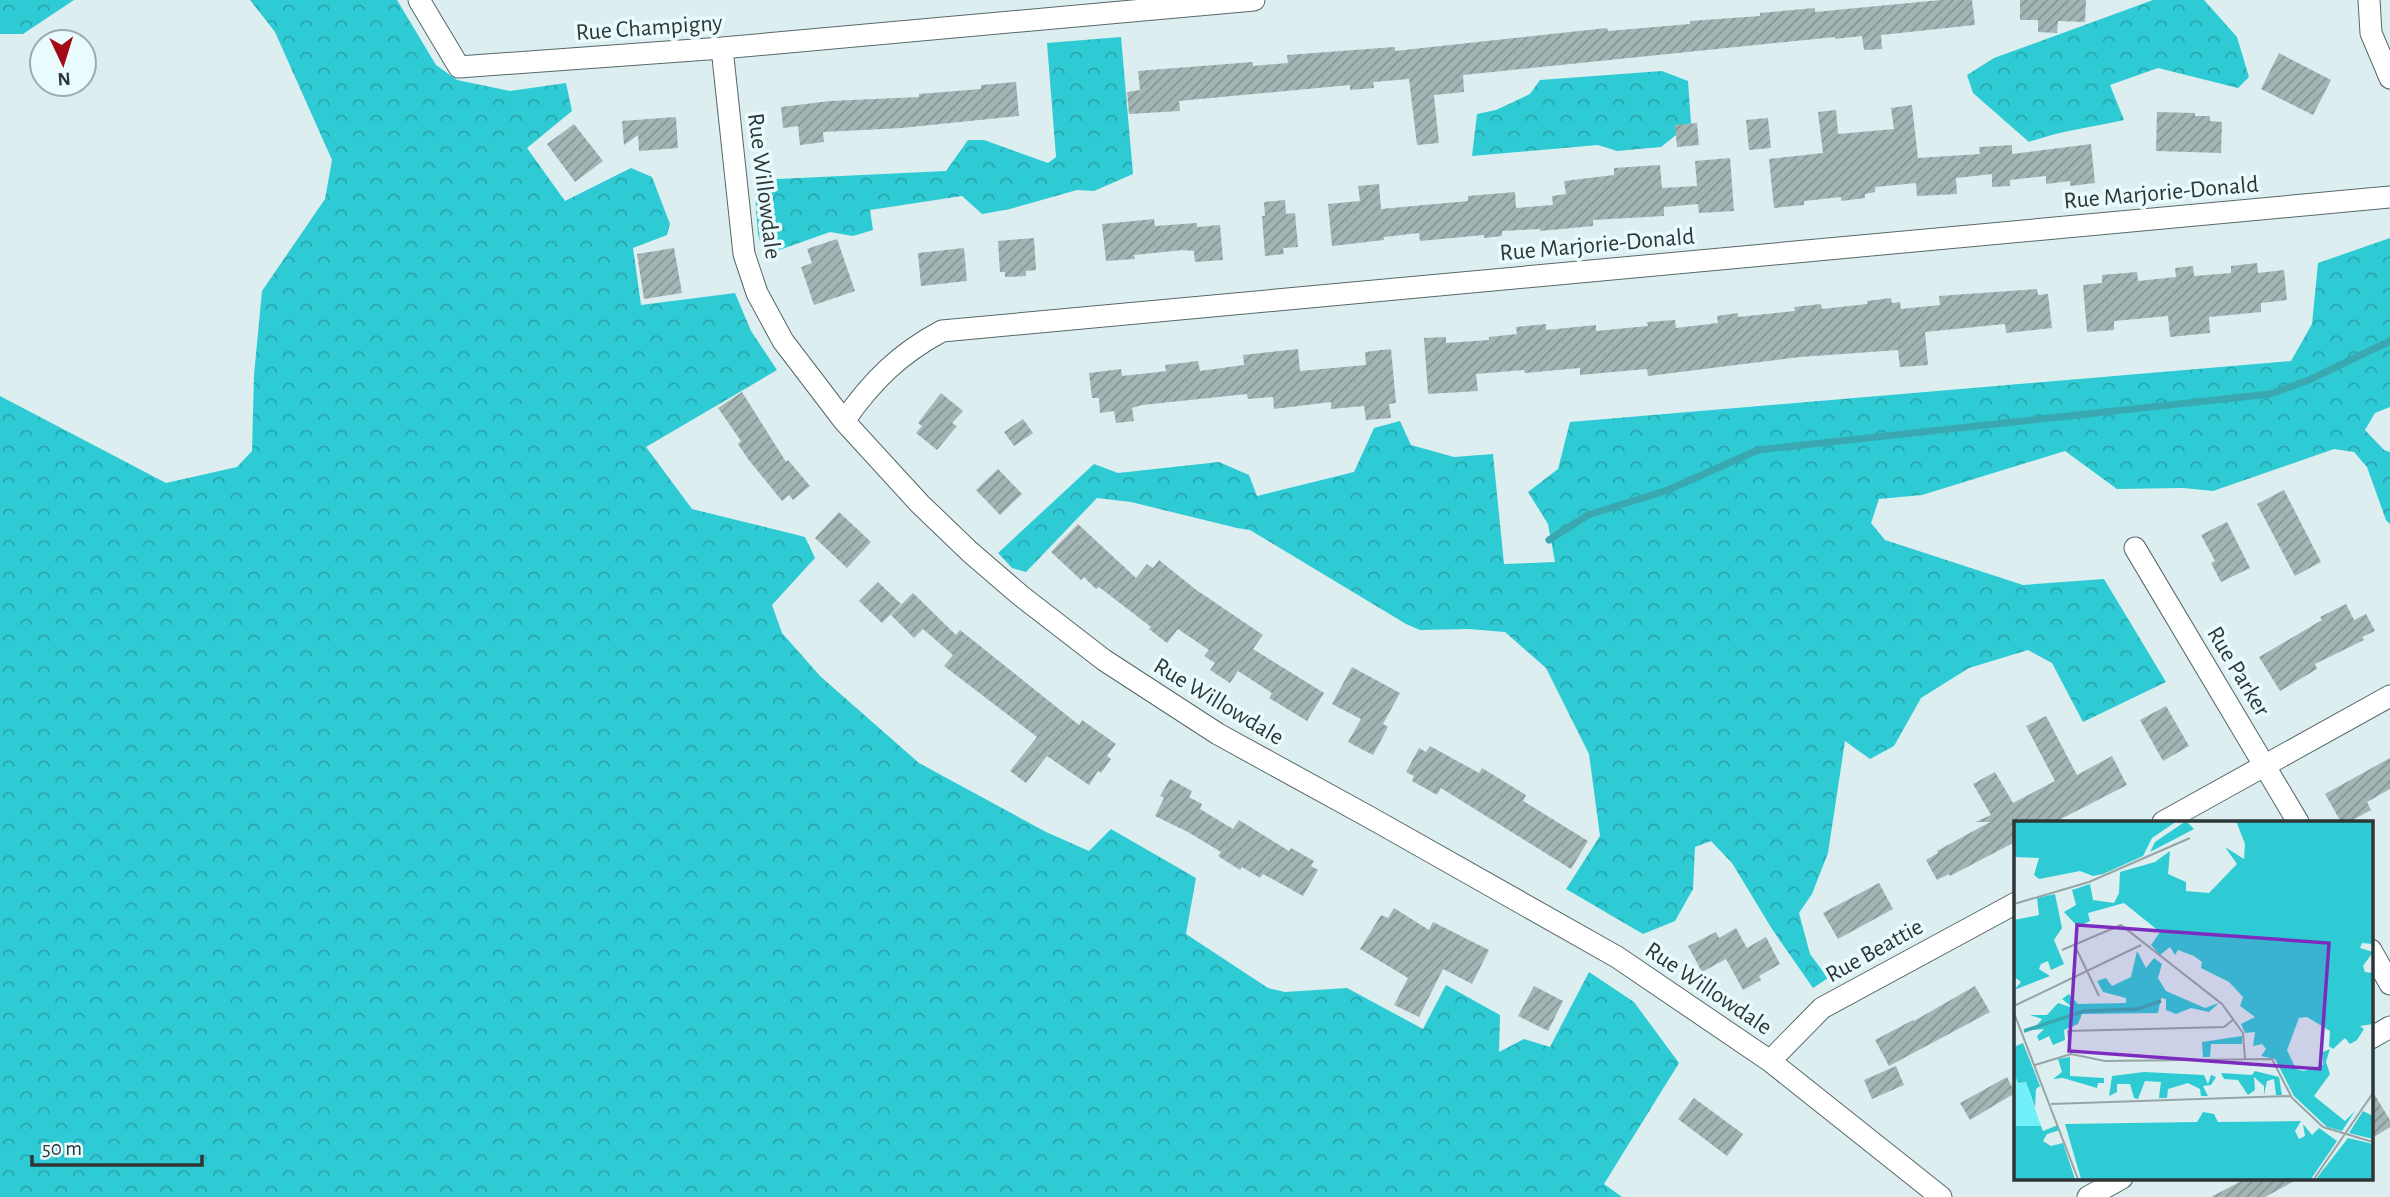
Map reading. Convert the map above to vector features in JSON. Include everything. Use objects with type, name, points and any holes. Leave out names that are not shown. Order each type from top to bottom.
[{"type":"street","name":"Rue Champigny","points":[[419,0],[459,67],[722,48],[1254,0]]},
{"type":"street","points":[[2369,0],[2371,33],[2390,78]]},
{"type":"street","name":"Rue Willowdale","points":[[722,48],[744,254],[757,293],[783,341],[845,421],[920,505],[1020,596],[1104,660],[1236,744],[1617,957],[1770,1061],[1941,1197]]},
{"type":"street","name":"Rue Marjorie-Donald","points":[[845,421],[879,375],[924,341],[942,331],[2390,197]]},
{"type":"street","name":"Rue Parker","points":[[2134,548],[2297,821]]},
{"type":"street","points":[[2165,821],[2390,696]]},
{"type":"street","name":"Rue Beattie","points":[[1770,1061],[1822,1008],[2014,904]]},
{"type":"street","points":[[2372,952],[2390,984]]},
{"type":"street","points":[[2372,1037],[2390,1027]]},
{"type":"street","points":[[2088,1197],[2118,1180]]},
{"type":"green space","points":[[0,0],[74,0],[28,28],[23,34],[0,34]]},
{"type":"green space","points":[[250,0],[397,0],[436,65],[457,80],[510,91],[566,83],[572,111],[527,148],[565,201],[631,168],[652,177],[670,224],[667,235],[633,248],[641,305],[735,293],[751,331],[777,370],[646,447],[692,509],[805,537],[815,558],[772,605],[782,633],[820,676],[919,763],[1046,832],[1089,851],[1111,829],[1196,878],[1186,934],[1268,988],[1285,992],[1347,988],[1423,1029],[1446,985],[1500,1015],[1499,1052],[1524,1039],[1550,1047],[1589,972],[1634,1002],[1679,1063],[1604,1184],[1622,1197],[0,1197],[0,396],[166,483],[237,467],[252,451],[254,375],[262,291],[325,199],[332,160],[275,32]]},
{"type":"green space","points":[[2153,0],[2204,0],[2237,37],[2249,77],[2238,88],[2158,68],[2110,85],[2124,120],[2029,142],[1973,93],[1967,75],[1994,58]]},
{"type":"green space","points":[[1121,37],[1133,174],[1094,191],[1077,190],[982,214],[962,196],[870,210],[873,230],[853,236],[830,232],[765,255],[758,235],[754,180],[946,171],[968,140],[984,140],[1048,163],[1056,157],[1047,43]]},
{"type":"green space","points":[[1662,71],[1688,81],[1691,123],[1661,147],[1617,151],[1598,145],[1472,156],[1477,114],[1496,110],[1530,94],[1540,80]]},
{"type":"green space","points":[[2390,238],[2390,407],[2375,413],[2365,430],[2384,450],[2390,452],[2390,524],[2386,520],[2367,467],[2354,452],[2334,449],[2213,491],[2183,488],[2117,489],[2065,451],[1922,495],[1879,499],[1871,523],[1885,540],[2023,585],[2104,579],[2166,682],[2083,722],[2052,663],[2028,650],[1969,668],[1921,698],[1894,746],[1870,759],[1845,741],[1828,853],[1812,894],[1799,913],[1810,954],[1828,978],[1813,988],[1772,929],[1732,863],[1711,841],[1695,847],[1693,889],[1675,921],[1643,934],[1566,889],[1600,836],[1589,754],[1546,668],[1505,632],[1468,629],[1420,630],[1250,530],[1131,502],[1097,498],[1026,572],[1012,568],[998,553],[1094,464],[1118,473],[1219,462],[1249,475],[1257,496],[1354,472],[1374,428],[1400,421],[1411,445],[1454,457],[1493,454],[1504,564],[1555,562],[1548,524],[1528,492],[1558,469],[1570,422],[2291,361],[2312,324],[2318,263]]},
{"type":"building","points":[[1941,0],[1972,0],[1975,25],[1881,35],[1882,49],[1864,50],[1862,36],[1835,37],[1463,75],[1464,92],[1434,95],[1439,143],[1417,145],[1409,79],[1373,82],[1374,88],[1350,90],[1350,85],[1179,101],[1180,111],[1129,114],[1127,92],[1140,90],[1138,71],[1253,62],[1253,66],[1288,63],[1287,55],[1395,47],[1395,51],[1607,28],[1608,31],[1690,24],[1690,21],[1760,16],[1760,13],[1815,8],[1815,12]]},
{"type":"building","points":[[2020,0],[2086,0],[2085,22],[2058,21],[2057,33],[2038,32],[2038,20],[2020,20]]},
{"type":"building","points":[[2279,53],[2331,80],[2313,115],[2261,89]]},
{"type":"building","points":[[1016,82],[1019,116],[902,128],[823,132],[824,142],[800,145],[798,126],[783,128],[781,107],[830,101],[919,97],[919,94],[981,89],[981,85]]},
{"type":"building","points":[[1912,105],[1918,158],[1980,154],[1979,147],[2012,145],[2012,154],[2091,144],[2095,183],[2070,186],[2070,181],[2046,184],[2046,176],[2010,180],[2010,186],[1992,187],[1992,174],[1956,178],[1957,194],[1917,196],[1916,183],[1875,187],[1875,192],[1865,194],[1865,198],[1841,201],[1841,197],[1804,201],[1804,205],[1774,208],[1769,159],[1823,153],[1818,112],[1836,110],[1838,134],[1894,129],[1891,108]]},
{"type":"building","points":[[2157,112],[2195,113],[2195,116],[2210,116],[2210,121],[2222,122],[2221,153],[2156,151]]},
{"type":"building","points":[[676,117],[678,148],[639,151],[638,135],[624,145],[622,121]]},
{"type":"building","points":[[1768,118],[1771,148],[1749,150],[1746,120]]},
{"type":"building","points":[[1697,123],[1699,145],[1677,147],[1675,125]]},
{"type":"building","points":[[574,124],[603,161],[575,182],[547,144]]},
{"type":"building","points":[[1730,158],[1734,211],[1699,213],[1698,204],[1664,207],[1664,216],[1593,220],[1593,226],[1502,231],[1502,236],[1420,241],[1419,233],[1332,246],[1328,204],[1360,201],[1358,186],[1379,184],[1381,209],[1468,201],[1468,196],[1515,192],[1516,208],[1553,205],[1552,196],[1566,194],[1564,181],[1614,175],[1614,168],[1660,165],[1662,188],[1697,186],[1695,161]]},
{"type":"building","points":[[1285,200],[1286,214],[1295,213],[1298,247],[1283,248],[1284,254],[1265,256],[1262,216],[1265,216],[1264,202]]},
{"type":"building","points":[[1154,219],[1155,226],[1197,223],[1197,227],[1220,225],[1223,260],[1195,262],[1194,251],[1183,250],[1134,255],[1135,259],[1106,261],[1102,224]]},
{"type":"building","points":[[1034,238],[1036,270],[1026,271],[1026,276],[1005,277],[1005,272],[1000,272],[998,241]]},
{"type":"building","points":[[837,239],[855,291],[814,305],[801,267],[812,263],[807,249]]},
{"type":"building","points":[[674,248],[682,293],[644,299],[637,254]]},
{"type":"building","points":[[964,248],[967,281],[921,286],[918,253]]},
{"type":"building","points":[[2257,263],[2258,273],[2284,270],[2287,300],[2261,303],[2261,312],[2209,317],[2210,333],[2170,337],[2168,316],[2114,321],[2114,330],[2087,332],[2083,285],[2102,283],[2102,275],[2137,272],[2138,281],[2176,277],[2175,268],[2193,266],[2194,276],[2231,273],[2231,266]]},
{"type":"building","points":[[2037,289],[2038,295],[2048,294],[2052,328],[2006,333],[2005,324],[1925,332],[1928,365],[1900,367],[1898,350],[1800,357],[1648,376],[1647,369],[1580,375],[1580,368],[1525,373],[1524,370],[1476,374],[1478,391],[1428,394],[1424,338],[1446,337],[1446,343],[1489,340],[1489,337],[1517,334],[1516,327],[1546,324],[1546,330],[1596,325],[1596,331],[1648,326],[1647,322],[1675,320],[1676,328],[1718,323],[1717,316],[1738,313],[1738,317],[1795,311],[1794,307],[1821,304],[1822,309],[1867,304],[1867,301],[1891,298],[1892,303],[1900,302],[1901,309],[1940,305],[1939,296]]},
{"type":"building","points":[[1298,349],[1300,371],[1366,365],[1365,352],[1391,349],[1396,403],[1389,404],[1391,418],[1366,420],[1364,406],[1331,409],[1331,402],[1274,409],[1273,397],[1248,399],[1247,394],[1142,405],[1132,408],[1134,421],[1116,423],[1114,411],[1100,413],[1099,398],[1092,398],[1089,373],[1121,369],[1122,376],[1159,372],[1166,371],[1165,365],[1198,361],[1200,371],[1244,365],[1243,355]]},
{"type":"building","points":[[742,392],[786,462],[788,460],[810,486],[793,500],[789,495],[782,501],[748,459],[738,444],[741,441],[718,408]]},
{"type":"building","points":[[941,393],[963,411],[952,423],[957,426],[937,450],[916,433],[922,426],[918,423]]},
{"type":"building","points":[[1023,419],[1033,433],[1014,446],[1004,432]]},
{"type":"building","points":[[998,469],[1022,494],[1000,515],[976,490]]},
{"type":"building","points":[[2284,490],[2321,562],[2295,576],[2257,504]]},
{"type":"building","points":[[839,512],[871,542],[847,568],[815,538]]},
{"type":"building","points":[[2227,522],[2250,568],[2221,582],[2211,563],[2215,561],[2201,535]]},
{"type":"building","points":[[1078,524],[1136,578],[1147,564],[1153,568],[1159,560],[1195,589],[1263,635],[1253,649],[1324,693],[1307,721],[1269,698],[1272,693],[1238,671],[1230,683],[1210,670],[1215,663],[1204,656],[1209,650],[1178,629],[1167,643],[1149,629],[1151,627],[1099,587],[1096,589],[1084,577],[1081,580],[1051,552]]},
{"type":"building","points":[[878,582],[901,604],[882,623],[859,601]]},
{"type":"building","points":[[913,593],[956,635],[960,630],[1079,725],[1082,720],[1116,744],[1107,756],[1111,759],[1101,773],[1098,771],[1089,785],[1047,756],[1026,783],[1010,771],[1037,737],[944,666],[953,655],[923,629],[914,638],[891,615]]},
{"type":"building","points":[[2346,604],[2354,620],[2366,614],[2375,631],[2362,637],[2364,640],[2315,664],[2317,669],[2280,691],[2259,657],[2322,620],[2320,617]]},
{"type":"building","points":[[1352,667],[1400,693],[1383,724],[1388,727],[1373,755],[1348,742],[1361,719],[1332,704]]},
{"type":"building","points":[[2166,706],[2189,746],[2163,761],[2140,720]]},
{"type":"building","points":[[2046,716],[2077,775],[2112,756],[2127,785],[2057,821],[2014,821],[2014,843],[1937,880],[1926,860],[1938,853],[1937,851],[1990,822],[1975,822],[1991,815],[1973,784],[1995,772],[2013,803],[2055,781],[2026,726]]},
{"type":"building","points":[[1430,746],[1479,773],[1482,768],[1526,795],[1523,801],[1588,841],[1571,869],[1441,788],[1437,795],[1412,781],[1414,776],[1406,772],[1419,748],[1426,752]]},
{"type":"building","points":[[2390,758],[2390,789],[2367,802],[2371,810],[2351,821],[2340,821],[2325,794]]},
{"type":"building","points":[[1170,779],[1192,791],[1189,797],[1202,804],[1200,809],[1233,829],[1239,820],[1289,851],[1291,848],[1314,861],[1311,866],[1318,870],[1303,896],[1263,874],[1260,878],[1242,867],[1240,870],[1218,856],[1221,852],[1155,816],[1164,798],[1160,796]]},
{"type":"building","points":[[1879,883],[1893,909],[1838,939],[1823,913]]},
{"type":"building","points":[[1394,908],[1429,930],[1433,922],[1489,950],[1472,984],[1443,969],[1419,1017],[1394,1005],[1408,978],[1360,949],[1381,915],[1388,918]]},
{"type":"building","points":[[1736,928],[1747,948],[1766,937],[1780,964],[1759,976],[1761,980],[1743,990],[1726,959],[1702,972],[1688,946],[1716,932],[1719,938]]},
{"type":"building","points":[[1534,986],[1563,1001],[1548,1031],[1518,1016]]},
{"type":"building","points":[[1975,986],[1990,1012],[1889,1066],[1875,1040]]},
{"type":"building","points":[[1896,1066],[1904,1085],[1872,1099],[1864,1080]]},
{"type":"building","points":[[2007,1077],[2014,1091],[2014,1094],[1970,1120],[1960,1103]]},
{"type":"building","points":[[2372,1091],[2390,1120],[2390,1127],[2372,1138]]},
{"type":"building","points":[[1694,1098],[1743,1134],[1727,1156],[1678,1119]]},
{"type":"building","points":[[2243,1180],[2296,1180],[2265,1197],[2211,1197]]},
{"type":"waterway","points":[[1549,540],[1588,515],[1668,490],[1758,450],[2270,394],[2309,380],[2390,341]]}]
